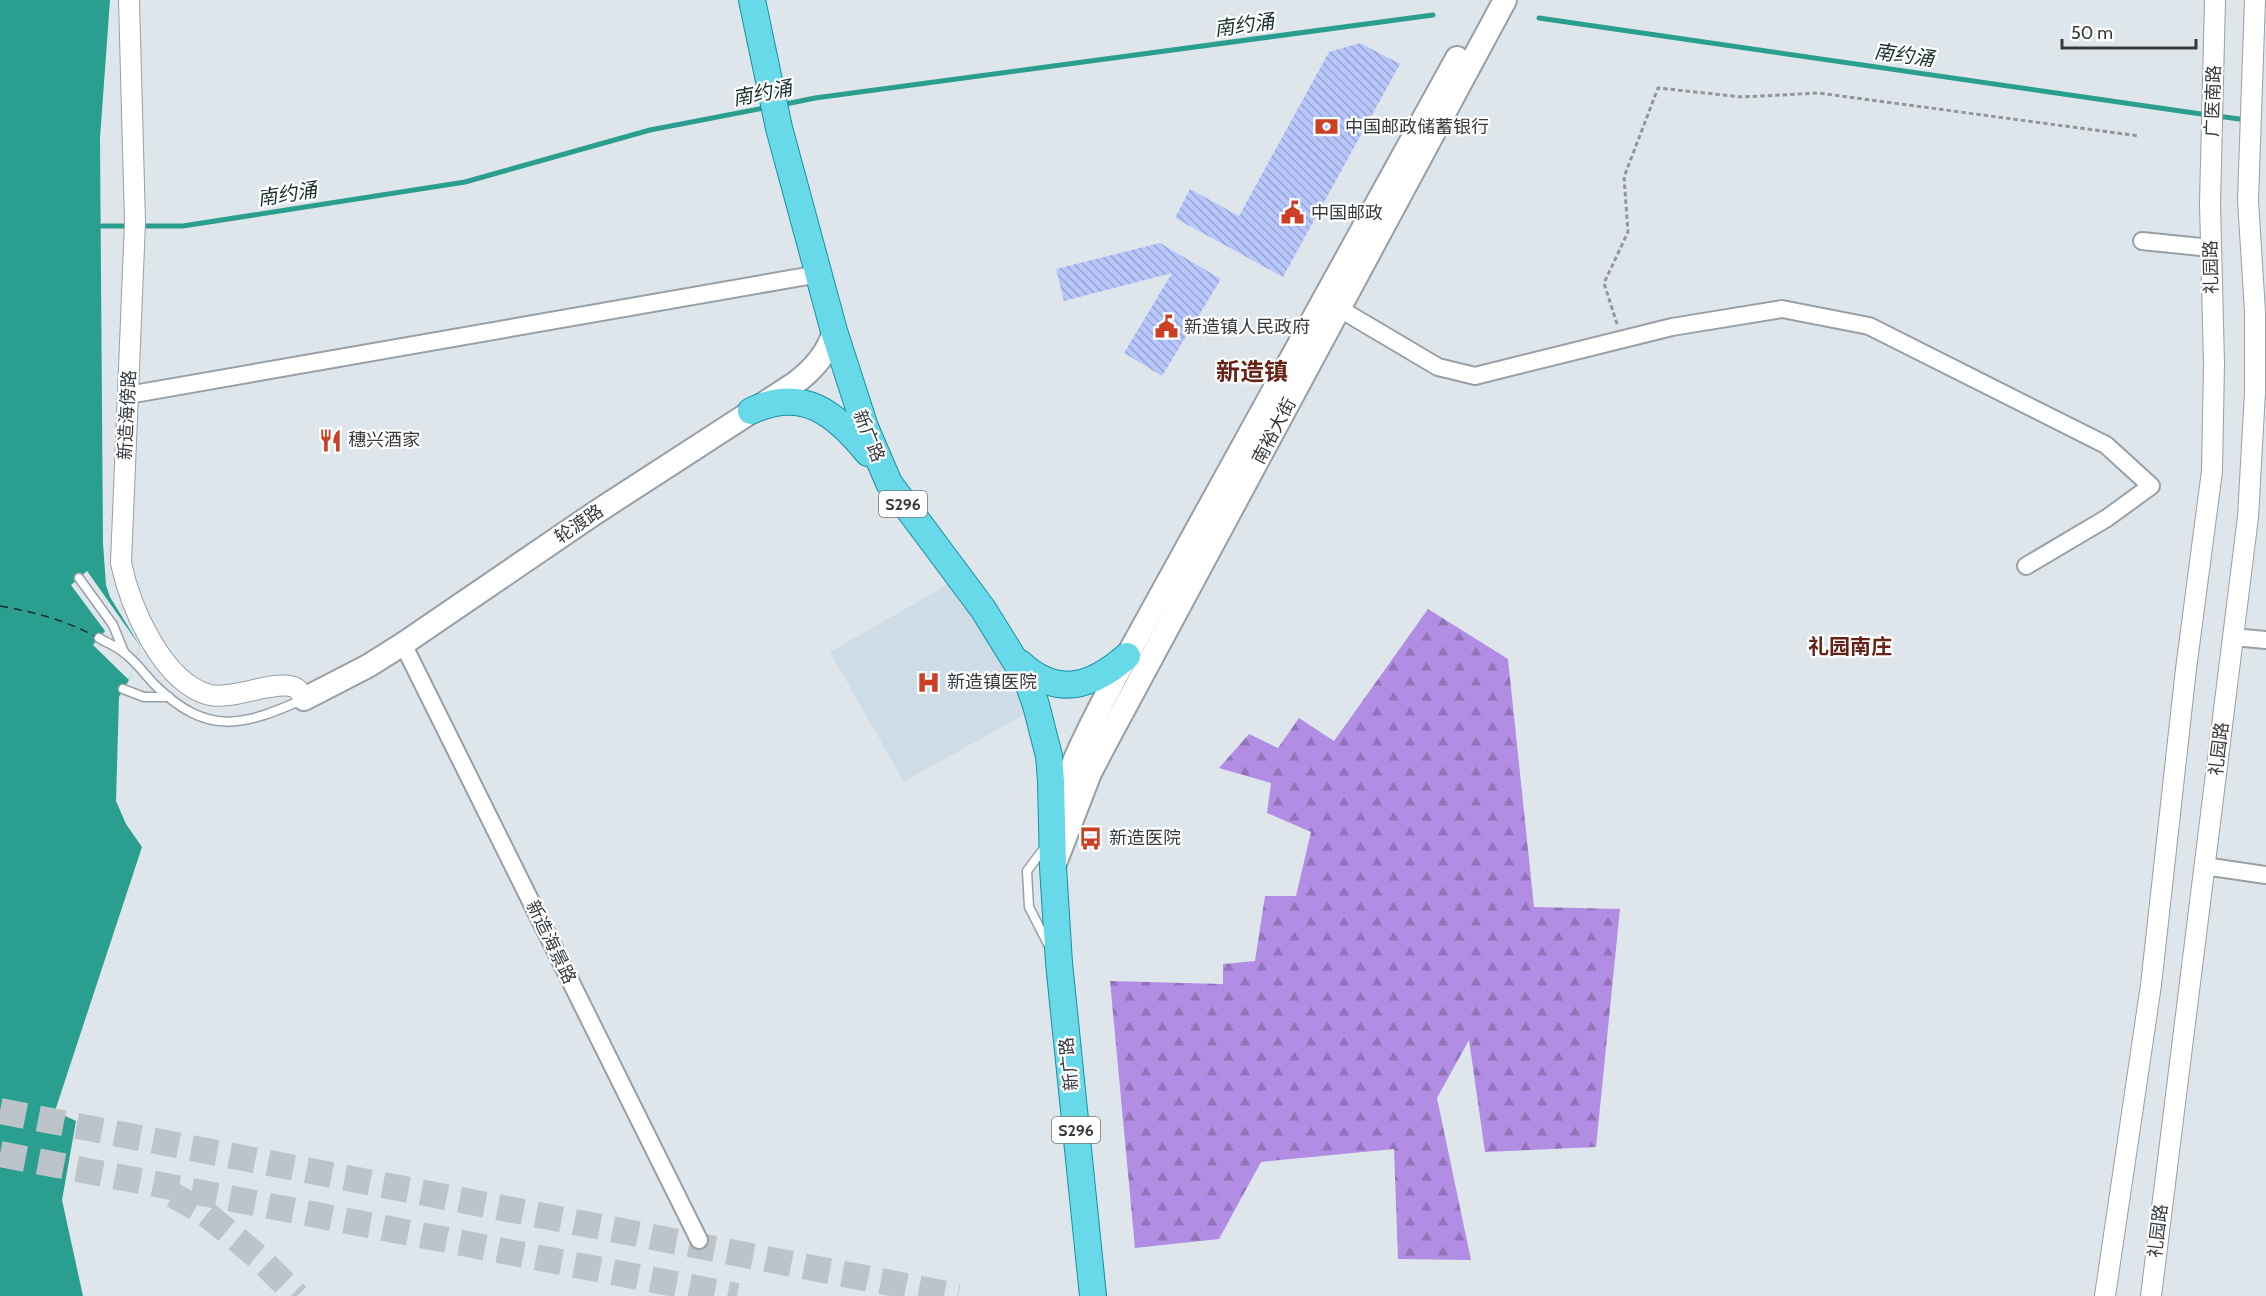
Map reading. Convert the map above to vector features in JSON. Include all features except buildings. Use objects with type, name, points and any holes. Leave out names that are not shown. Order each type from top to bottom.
[{"type":"main road","name":"新广路","points":[[752,0],[779,128],[852,393],[882,468],[898,498],[983,609],[1027,680],[1049,756],[1053,837]]},
{"type":"main road","name":"南裕大街","points":[[1053,837],[1063,787],[1127,656],[1491,0]]},
{"type":"main road","name":"南裕大街","points":[[1053,867],[1094,764],[1505,0]]},
{"type":"main road","name":"轮渡路","points":[[304,699],[368,666],[403,644],[596,513],[794,384],[813,368],[828,349],[834,331]]},
{"type":"main road","points":[[751,411],[773,402],[784,401],[820,408],[841,422],[882,468]]},
{"type":"main road","points":[[1013,656],[1033,675],[1046,682],[1060,684],[1093,680],[1110,671],[1127,656]]},
{"type":"main road","name":"S296","points":[[1053,837],[1053,867]]},
{"type":"main road","name":"新广路","points":[[1053,867],[1059,963],[1093,1296]]},
{"type":"street","name":"新造海傍路","points":[[129,0],[135,222],[121,564],[132,604],[141,623],[165,661],[186,682],[200,691],[223,696],[287,685],[298,689],[304,699]]},
{"type":"street","name":"广医南路","points":[[2210,202],[2215,0]]},
{"type":"street","name":"礼园路","points":[[2151,1296],[2248,517],[2259,260],[2248,201],[2255,0]]},
{"type":"street","name":"礼园路","points":[[2105,1296],[2151,985],[2186,669],[2212,471],[2214,363],[2210,202]]},
{"type":"street","points":[[2142,241],[2211,248]]},
{"type":"street","points":[[128,395],[819,274]]},
{"type":"street","points":[[1340,309],[1438,367],[1475,376],[1672,327],[1782,309],[1869,326],[2106,445],[2151,486],[2107,518],[2026,566]]},
{"type":"street","points":[[2233,637],[2266,640]]},
{"type":"street","name":"新造海景路","points":[[403,644],[699,1240]]},
{"type":"street","points":[[2204,866],[2266,874]]},
{"type":"lane","points":[[79,578],[112,625],[124,652]]},
{"type":"lane","points":[[99,638],[124,652],[169,697],[196,715],[209,720],[232,722],[260,717],[304,699]]},
{"type":"lane","points":[[123,689],[144,697],[169,697]]},
{"type":"lane","points":[[1053,837],[1027,871],[1029,907],[1059,963]]},
{"type":"path","points":[[1623,340],[1604,283],[1628,232],[1624,177],[1658,88],[1742,97],[1819,93],[2139,136]]},
{"type":"shaded area","points":[[0,0],[110,0],[100,138],[103,543],[106,585],[110,597],[140,646],[129,680],[119,697],[116,801],[126,824],[142,847],[55,1111],[76,1121],[62,1200],[83,1296],[0,1296]]},
{"type":"shaded area","name":"新造镇医院","points":[[954,581],[1028,712],[904,782],[830,652]]},
{"type":"green space","points":[[1428,609],[1508,659],[1534,907],[1620,909],[1596,1147],[1485,1152],[1469,1040],[1437,1098],[1471,1260],[1398,1259],[1394,1149],[1261,1162],[1219,1239],[1135,1248],[1110,981],[1223,984],[1223,964],[1255,961],[1265,896],[1296,896],[1311,832],[1267,813],[1271,783],[1219,768],[1249,734],[1278,748],[1299,718],[1334,741]]},
{"type":"pier","points":[[87,571],[140,646],[129,680],[93,645],[105,631],[71,585]]},
{"type":"waterway","name":"南约涌","points":[[781,105],[815,98],[1433,15]]},
{"type":"waterway","name":"南约涌","points":[[1539,18],[2208,115]]},
{"type":"waterway","name":"南约涌","points":[[140,226],[183,226],[465,182],[650,130],[769,107]]},
{"type":"waterway","name":"南约涌","points":[[2217,116],[2247,120]]},
{"type":"waterway","name":"南约涌","points":[[102,226],[130,226]]},
{"type":"ferry route","points":[[0,606],[49,617],[95,636]]},
{"type":"tunnel","points":[[0,1111],[958,1296]]},
{"type":"tunnel","points":[[0,1154],[737,1296]]},
{"type":"tunnel","points":[[173,1195],[205,1213],[257,1256],[297,1296]]},
{"type":"place","name":"中国邮政储蓄银行","points":[[1327,127]]},
{"type":"place","name":"中国邮政","points":[[1293,213]]},
{"type":"place","name":"新造镇人民政府","points":[[1166,327]]},
{"type":"place","name":"穗兴酒家","points":[[330,440]]},
{"type":"place","name":"新造镇医院","points":[[929,682]]},
{"type":"place","name":"新造医院","points":[[1091,838]]},
{"type":"district","name":"新造镇","points":[[1252,371]]},
{"type":"district","name":"礼园南庄","points":[[1850,646]]}]
